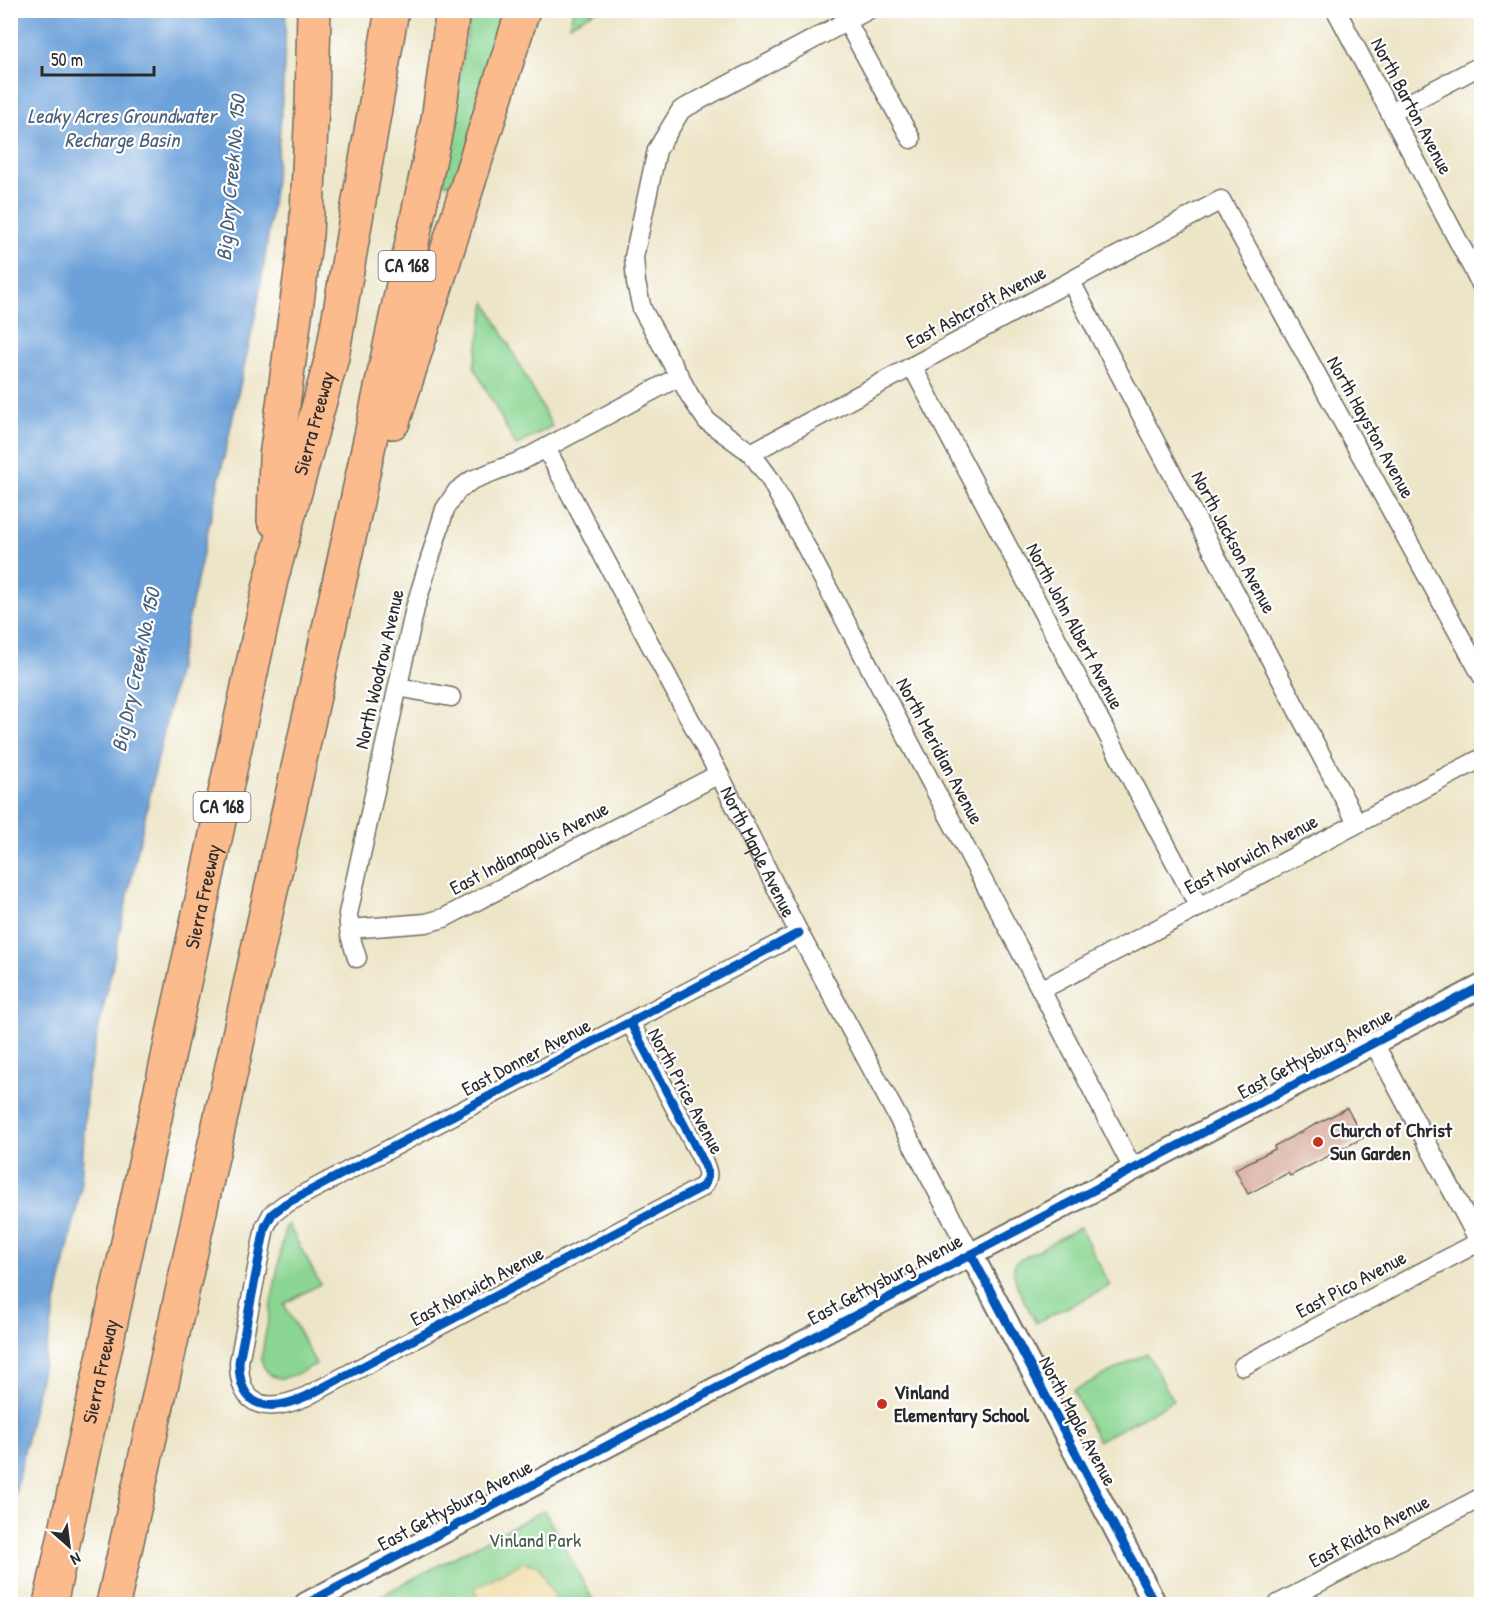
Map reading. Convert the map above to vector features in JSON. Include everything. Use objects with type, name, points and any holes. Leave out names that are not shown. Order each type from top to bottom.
[{"type":"highway","points":[[271,580],[276,457],[306,235],[314,10]]},
{"type":"highway","name":"Sierra Freeway","points":[[50,1605],[271,580],[332,357],[392,10]]},
{"type":"highway","name":"CA 168","points":[[113,1605],[353,520],[438,120],[453,10]]},
{"type":"highway","points":[[353,520],[376,479],[523,10]]},
{"type":"street","name":"North Meridian Avenue","points":[[868,10],[681,110],[657,150],[634,257],[636,284],[642,309],[708,421],[751,453],[770,479],[1041,990],[1133,1169]]},
{"type":"street","name":"North Barton Avenue","points":[[1336,10],[1479,276]]},
{"type":"street","points":[[847,22],[911,139]]},
{"type":"street","points":[[1390,113],[1482,65]]},
{"type":"street","name":"East Ashcroft Avenue","points":[[751,453],[1221,200]]},
{"type":"street","name":"North Hayston Avenue","points":[[1221,200],[1482,676]]},
{"type":"street","name":"North Jackson Avenue","points":[[1071,282],[1357,823]]},
{"type":"street","name":"North John Albert Avenue","points":[[912,366],[1199,907]]},
{"type":"street","name":"North Woodrow Avenue","points":[[357,958],[349,929],[348,914],[415,608],[440,521],[451,499],[463,485],[472,480],[523,460],[680,376]]},
{"type":"street","name":"North Maple Avenue","points":[[546,448],[719,774],[799,933],[1155,1605]]},
{"type":"street","points":[[398,687],[451,697]]},
{"type":"street","name":"East Norwich Avenue","points":[[1041,990],[1482,758]]},
{"type":"street","name":"East Indianapolis Avenue","points":[[349,929],[426,923],[444,918],[719,774]]},
{"type":"street","name":"East Donner Avenue","points":[[253,1401],[241,1383],[239,1362],[265,1227],[272,1214],[285,1204],[799,933]]},
{"type":"street","name":"East Gettysburg Avenue","points":[[306,1605],[1482,986]]},
{"type":"street","name":"North Price Avenue","points":[[630,1022],[703,1161],[708,1176]]},
{"type":"street","points":[[1374,1043],[1480,1245]]},
{"type":"street","name":"East Norwich Avenue","points":[[253,1401],[270,1406],[282,1405],[307,1396],[702,1188],[708,1176]]},
{"type":"street","name":"East Pico Avenue","points":[[1243,1366],[1480,1245]]},
{"type":"street","name":"East Rialto Avenue","points":[[1278,1605],[1482,1497]]},
{"type":"green space","points":[[573,10],[596,11],[569,25]]},
{"type":"green space","points":[[471,11],[512,11],[457,185],[442,183]]},
{"type":"green space","points":[[486,302],[552,426],[516,446],[474,367]]},
{"type":"green space","points":[[288,1224],[320,1284],[284,1304],[316,1364],[293,1376],[277,1378],[265,1369],[261,1359],[285,1228]]},
{"type":"green space","points":[[1080,1227],[1110,1286],[1036,1323],[1014,1276],[1016,1262]]},
{"type":"green space","points":[[1147,1353],[1173,1401],[1098,1441],[1073,1391]]},
{"type":"green space","name":"Vinland Park","points":[[544,1510],[595,1604],[558,1604],[478,1596],[483,1604],[365,1604]]},
{"type":"sand","points":[[523,1562],[538,1566],[558,1604],[483,1604],[474,1588]]},
{"type":"water","name":"Leaky Acres Groundwater Recharge Basin","points":[[11,10],[286,11],[277,162],[256,312],[87,1081],[81,1188],[11,1513]]},
{"type":"building","name":"Church of Christ Sun Garden","points":[[1347,1108],[1363,1138],[1290,1176],[1288,1173],[1248,1194],[1235,1169]]},
{"type":"cycle path","points":[[630,1022],[703,1161],[705,1165],[707,1177],[702,1187],[307,1396],[280,1405],[259,1403],[250,1398],[240,1378],[239,1362],[265,1227],[272,1214],[285,1204],[799,933]]},
{"type":"cycle path","points":[[306,1604],[1482,986]]},
{"type":"cycle path","points":[[971,1254],[1155,1604]]},
{"type":"place","name":"Church of Christ Sun Garden","points":[[1318,1142]]},
{"type":"place","name":"Vinland Elementary School","points":[[882,1404]]},
{"type":"water label","name":"Big Dry Creek No. 150","points":[[231,178]]},
{"type":"water label","name":"Big Dry Creek No. 150","points":[[136,670]]}]
